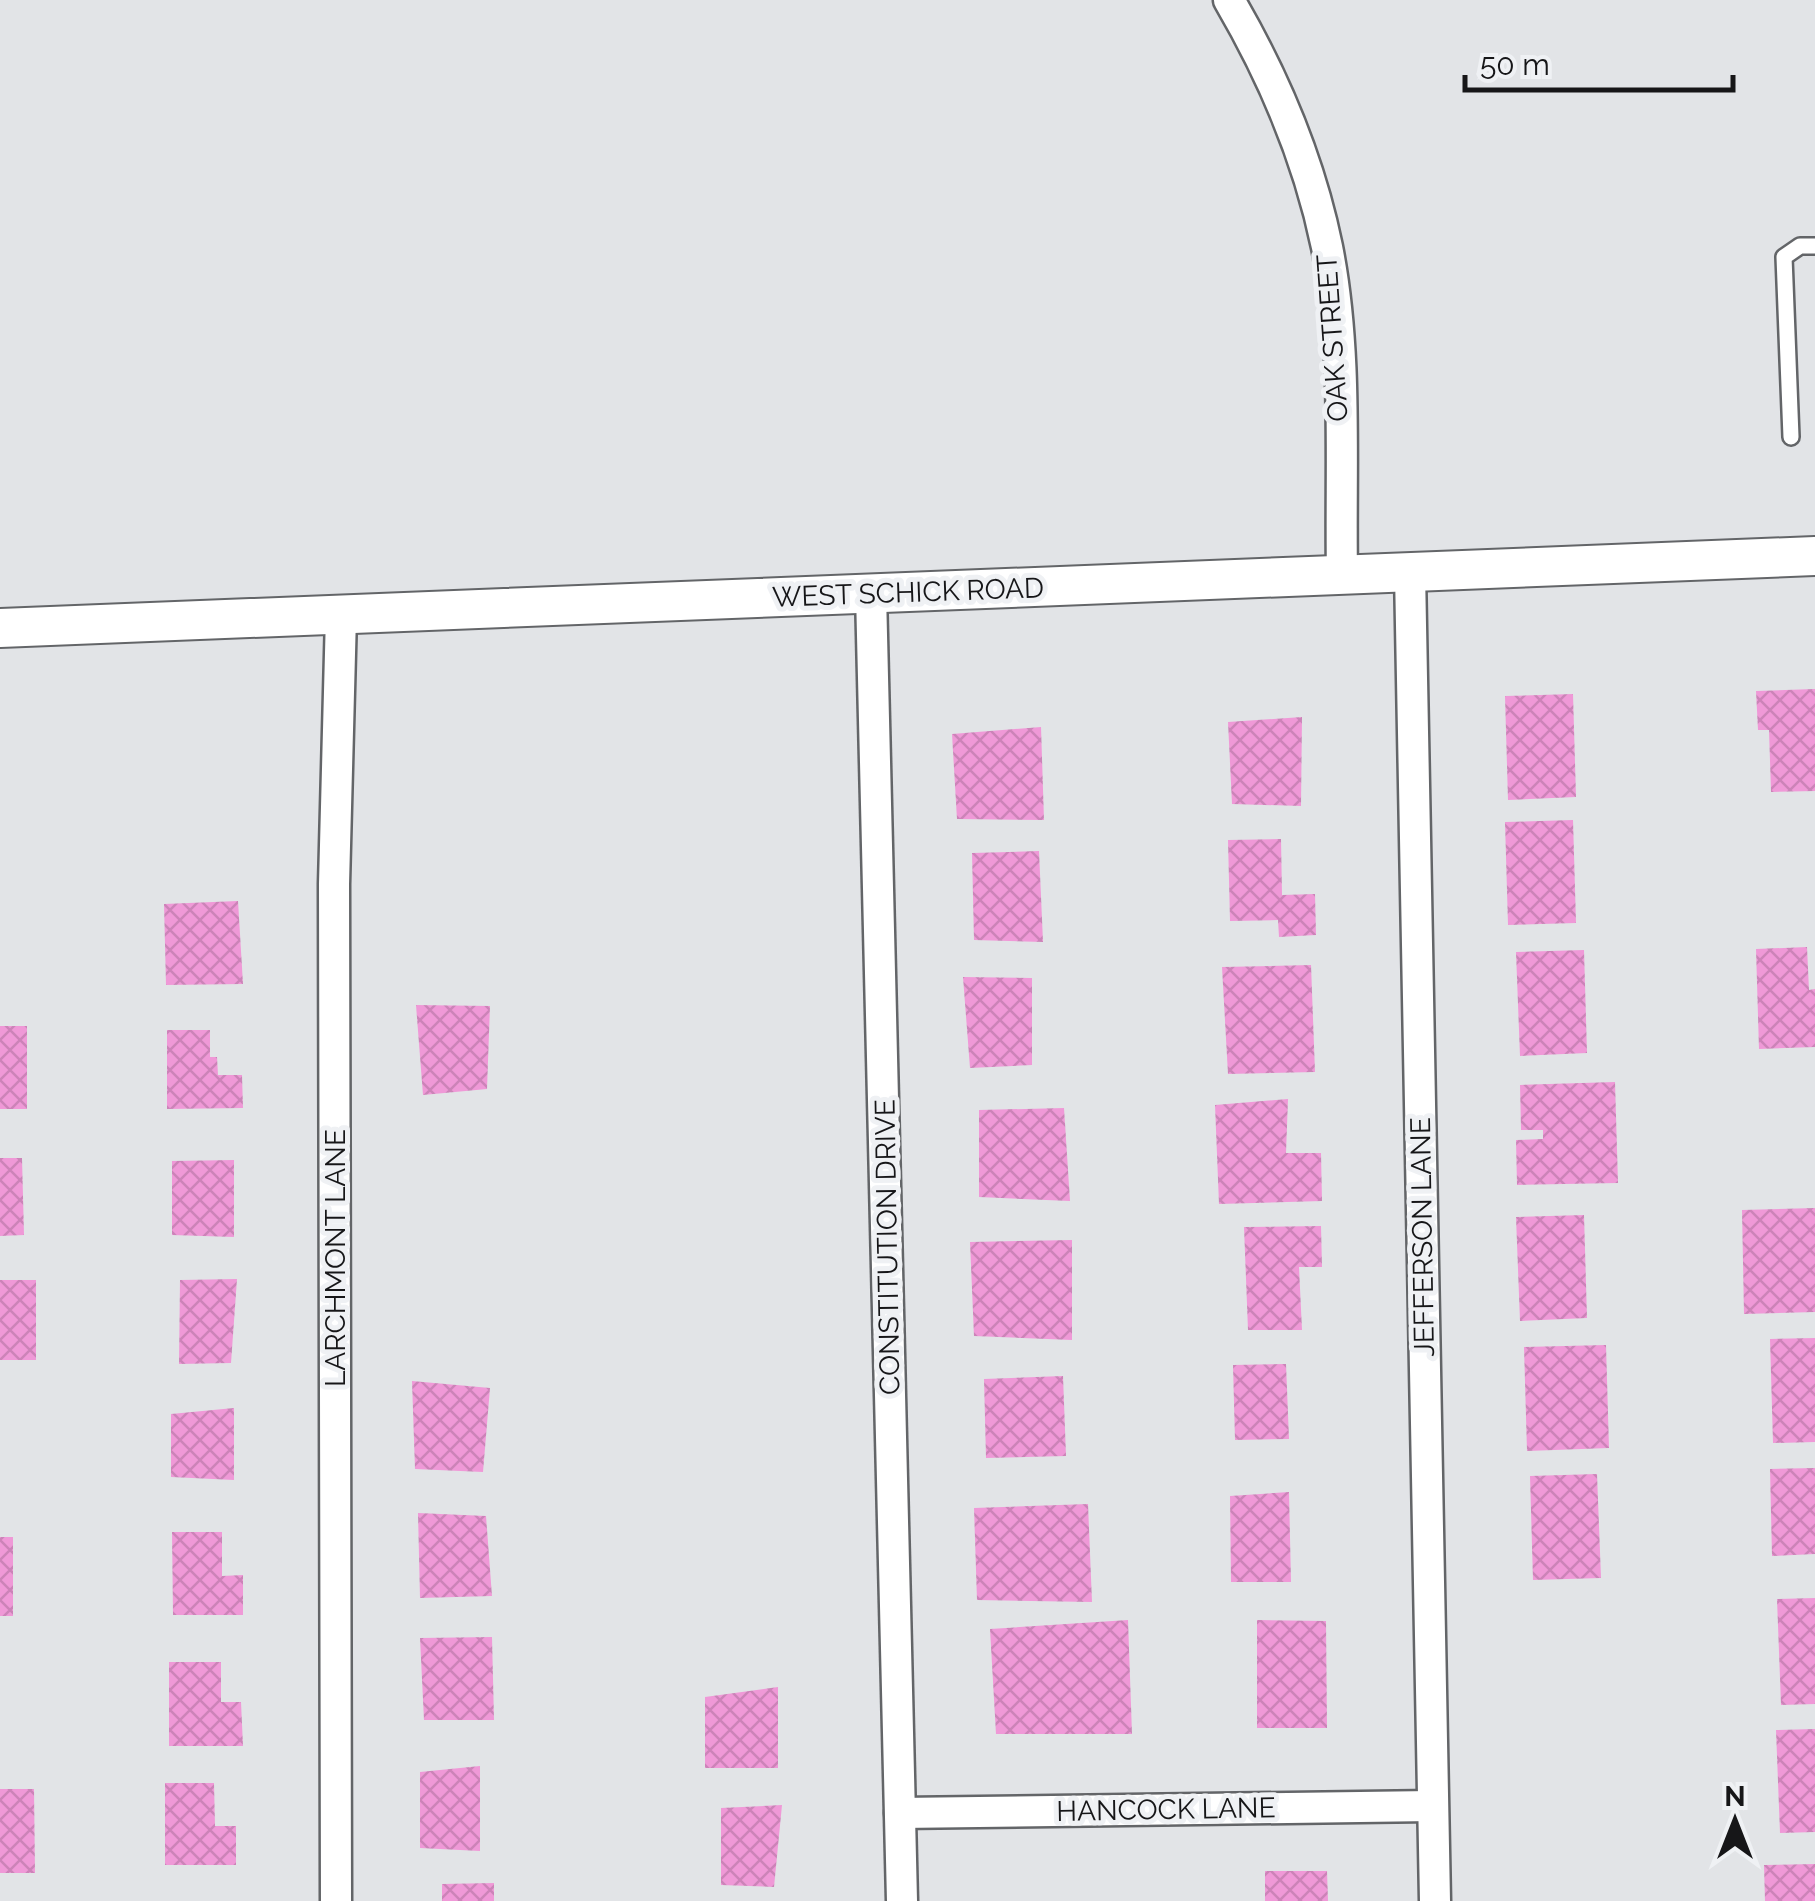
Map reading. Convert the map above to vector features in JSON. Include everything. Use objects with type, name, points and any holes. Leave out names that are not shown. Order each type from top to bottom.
[{"type":"street","name":"OAK STREET","points":[[1229,0],[1261,54],[1299,145],[1327,247],[1336,318],[1342,575]]},
{"type":"street","name":"WEST SCHICK ROAD","points":[[0,628],[1815,556]]},
{"type":"street","name":"JEFFERSON LANE","points":[[1410,572],[1435,1901]]},
{"type":"street","name":"CONSTITUTION DRIVE","points":[[871,594],[902,1901]]},
{"type":"street","name":"LARCHMONT LANE","points":[[336,1901],[334,884],[341,615]]},
{"type":"street","name":"HANCOCK LANE","points":[[900,1813],[1432,1806]]},
{"type":"lane","points":[[1791,437],[1784,258],[1800,246],[1815,246]]},
{"type":"building","points":[[1815,689],[1815,791],[1771,792],[1769,730],[1758,730],[1756,691]]},
{"type":"building","points":[[1573,694],[1576,797],[1508,800],[1505,696]]},
{"type":"building","points":[[1302,717],[1301,806],[1232,804],[1228,722]]},
{"type":"building","points":[[1041,727],[1044,820],[957,819],[952,734]]},
{"type":"building","points":[[1573,820],[1576,923],[1508,925],[1505,822]]},
{"type":"building","points":[[1281,839],[1282,895],[1315,894],[1316,935],[1279,937],[1278,920],[1230,921],[1228,840]]},
{"type":"building","points":[[1039,851],[1043,942],[974,940],[972,853]]},
{"type":"building","points":[[238,901],[243,984],[166,985],[164,904]]},
{"type":"building","points":[[1807,947],[1809,990],[1815,989],[1815,1047],[1759,1049],[1756,949]]},
{"type":"building","points":[[1584,950],[1587,1053],[1520,1056],[1516,952]]},
{"type":"building","points":[[1311,965],[1315,1072],[1228,1074],[1222,967]]},
{"type":"building","points":[[963,977],[1032,978],[1032,1065],[970,1068]]},
{"type":"building","points":[[416,1005],[490,1006],[487,1089],[423,1095]]},
{"type":"building","points":[[0,1026],[27,1026],[27,1109],[0,1109]]},
{"type":"building","points":[[167,1030],[210,1030],[210,1057],[217,1057],[218,1075],[242,1075],[243,1108],[167,1109]]},
{"type":"building","points":[[1615,1082],[1618,1183],[1517,1185],[1516,1140],[1543,1139],[1543,1130],[1521,1130],[1520,1085]]},
{"type":"building","points":[[1288,1099],[1286,1153],[1321,1153],[1322,1201],[1219,1204],[1215,1105]]},
{"type":"building","points":[[1064,1108],[1070,1201],[979,1197],[979,1110]]},
{"type":"building","points":[[0,1158],[22,1158],[24,1235],[0,1236]]},
{"type":"building","points":[[234,1160],[234,1237],[172,1235],[172,1161]]},
{"type":"building","points":[[1815,1208],[1815,1312],[1744,1314],[1742,1210]]},
{"type":"building","points":[[1584,1215],[1587,1318],[1520,1321],[1516,1217]]},
{"type":"building","points":[[1321,1226],[1322,1267],[1299,1267],[1302,1330],[1248,1330],[1244,1227]]},
{"type":"building","points":[[1072,1240],[1072,1340],[974,1336],[970,1242]]},
{"type":"building","points":[[237,1279],[231,1363],[179,1364],[180,1280]]},
{"type":"building","points":[[0,1280],[36,1280],[36,1360],[0,1360]]},
{"type":"building","points":[[1815,1338],[1815,1442],[1773,1443],[1770,1339]]},
{"type":"building","points":[[1606,1345],[1609,1448],[1527,1451],[1524,1347]]},
{"type":"building","points":[[1286,1364],[1289,1439],[1235,1440],[1233,1365]]},
{"type":"building","points":[[1063,1376],[1066,1456],[986,1458],[984,1379]]},
{"type":"building","points":[[412,1381],[490,1388],[483,1472],[415,1469]]},
{"type":"building","points":[[234,1408],[234,1480],[171,1477],[171,1414]]},
{"type":"building","points":[[1815,1468],[1815,1554],[1772,1556],[1770,1469]]},
{"type":"building","points":[[1597,1474],[1601,1578],[1533,1580],[1530,1476]]},
{"type":"building","points":[[1289,1492],[1291,1582],[1231,1582],[1230,1496]]},
{"type":"building","points":[[1088,1504],[1092,1602],[977,1600],[974,1508]]},
{"type":"building","points":[[418,1513],[486,1516],[492,1596],[420,1598]]},
{"type":"building","points":[[172,1532],[222,1532],[222,1576],[243,1575],[243,1615],[173,1615]]},
{"type":"building","points":[[0,1537],[13,1537],[13,1616],[0,1616]]},
{"type":"building","points":[[1815,1598],[1815,1704],[1781,1705],[1777,1599]]},
{"type":"building","points":[[1128,1620],[1132,1734],[996,1734],[990,1629]]},
{"type":"building","points":[[1257,1620],[1326,1621],[1327,1728],[1257,1728]]},
{"type":"building","points":[[492,1637],[494,1720],[424,1720],[420,1638]]},
{"type":"building","points":[[169,1662],[221,1662],[221,1702],[241,1702],[243,1746],[169,1746]]},
{"type":"building","points":[[778,1687],[778,1768],[705,1768],[705,1697]]},
{"type":"building","points":[[1815,1729],[1815,1832],[1780,1833],[1776,1730]]},
{"type":"building","points":[[480,1766],[480,1851],[420,1848],[420,1772]]},
{"type":"building","points":[[165,1783],[214,1783],[215,1826],[236,1826],[236,1865],[165,1865]]},
{"type":"building","points":[[0,1789],[34,1789],[35,1873],[0,1873]]},
{"type":"building","points":[[782,1805],[774,1887],[721,1885],[721,1808]]},
{"type":"building","points":[[1815,1864],[1815,1901],[1765,1901],[1764,1865]]},
{"type":"building","points":[[1265,1871],[1327,1871],[1328,1901],[1265,1901]]},
{"type":"building","points":[[494,1883],[494,1901],[442,1901],[442,1884]]}]
